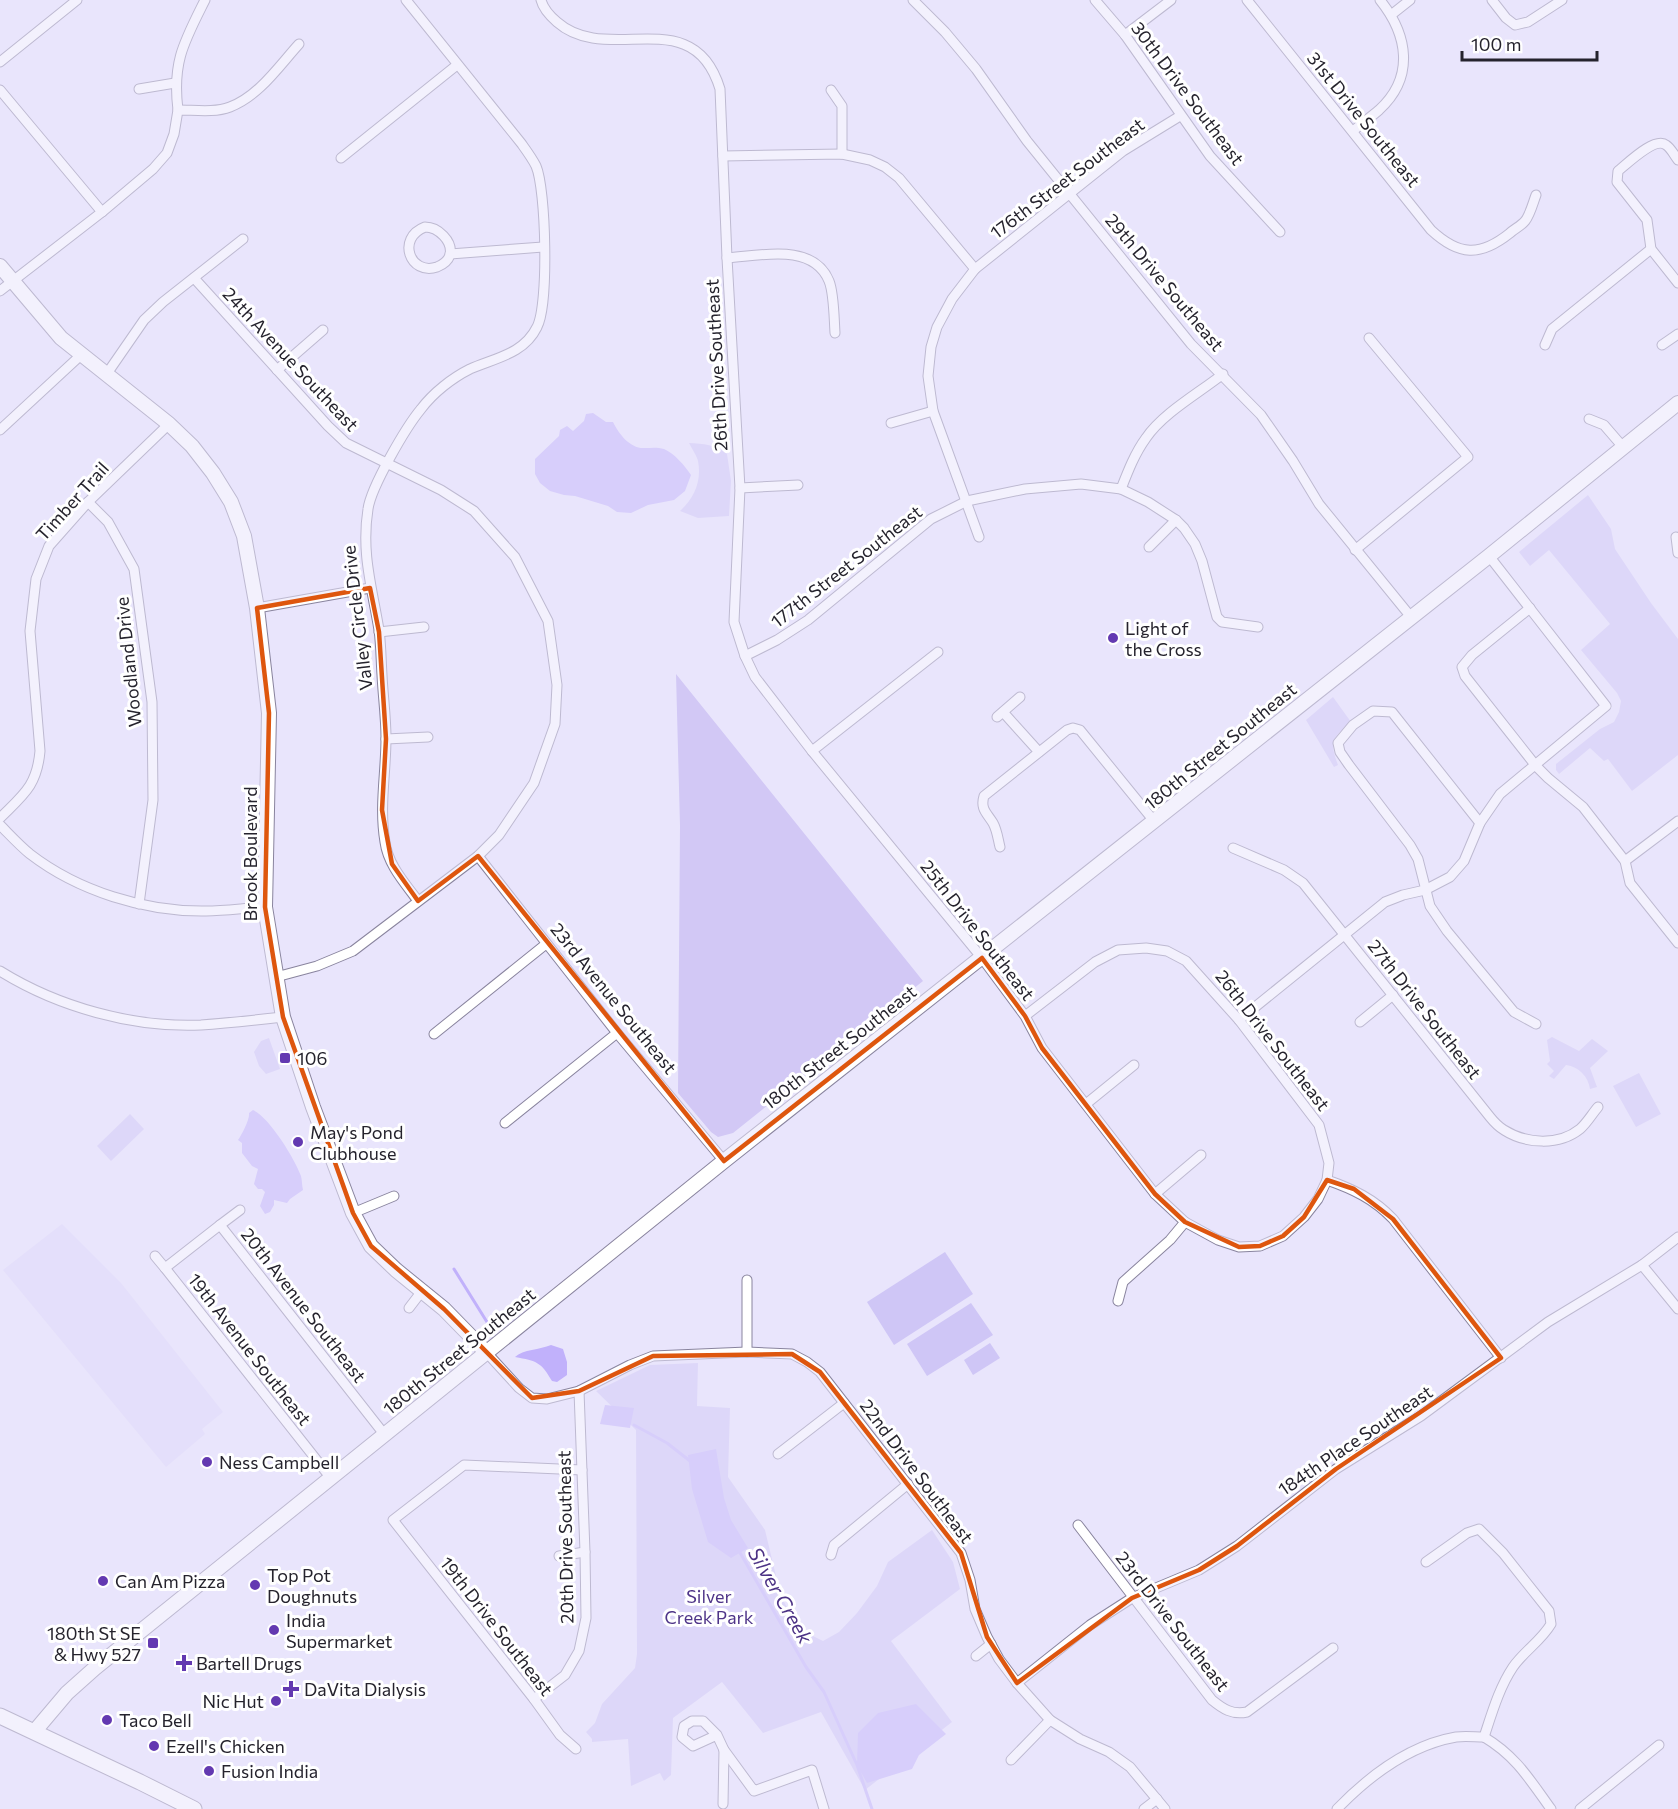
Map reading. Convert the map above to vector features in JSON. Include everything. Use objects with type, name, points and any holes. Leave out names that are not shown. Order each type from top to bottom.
[{"type":"main road","points":[[0,1716],[194,1809]]},
{"type":"street","points":[[0,62],[77,0]]},
{"type":"street","points":[[0,291],[102,212],[153,169],[167,153],[174,134],[178,110],[175,83],[180,56],[187,35],[205,0]]},
{"type":"street","points":[[406,0],[521,143],[536,166],[543,204],[543,247],[450,254],[441,266],[430,270],[423,269],[411,257],[408,248],[409,241],[418,229],[425,226],[432,227],[447,241],[450,254]]},
{"type":"street","name":"26th Drive Southeast","points":[[541,0],[552,18],[565,29],[580,36],[607,39],[657,36],[682,40],[697,50],[715,72],[720,88],[740,488],[735,622],[746,656]]},
{"type":"street","name":"29th Drive Southeast","points":[[913,0],[945,32],[976,69],[1027,141],[1191,344],[1261,415],[1319,504],[1411,617]]},
{"type":"street","name":"30th Drive Southeast","points":[[1095,0],[1125,35],[1210,156],[1280,232]]},
{"type":"street","points":[[1125,35],[1171,0]]},
{"type":"street","name":"31st Drive Southeast","points":[[1247,0],[1443,242],[1461,250],[1480,250],[1495,245],[1526,220],[1536,195]]},
{"type":"street","points":[[1353,131],[1380,109],[1395,91],[1403,71],[1404,54],[1401,38],[1392,15],[1380,0]]},
{"type":"street","points":[[1392,15],[1410,0]]},
{"type":"street","points":[[1492,0],[1506,18],[1515,25],[1528,22],[1562,0]]},
{"type":"street","points":[[178,110],[210,111],[229,108],[242,101],[255,92],[299,44]]},
{"type":"street","points":[[341,158],[457,65]]},
{"type":"street","points":[[139,89],[175,83]]},
{"type":"street","points":[[0,90],[102,212]]},
{"type":"street","points":[[831,90],[842,106],[842,154]]},
{"type":"street","name":"176th Street Southeast","points":[[978,537],[933,411],[928,376],[931,347],[937,327],[952,299],[975,268],[1123,151],[1180,116]]},
{"type":"street","points":[[1678,160],[1666,145],[1659,142],[1652,144],[1626,164],[1618,171],[1616,177],[1617,182],[1647,220],[1651,249],[1678,283]]},
{"type":"street","points":[[723,156],[842,154],[870,160],[899,178],[975,268]]},
{"type":"street","points":[[106,375],[144,320],[163,302],[243,239]]},
{"type":"street","name":"Valley Circle Drive","points":[[418,901],[392,864],[385,844],[382,810],[386,739],[379,632],[370,588],[364,537],[368,505],[387,464],[421,408],[445,385],[469,370],[507,356],[525,343],[538,327],[544,303],[543,247]]},
{"type":"street","points":[[1545,345],[1552,329],[1651,249]]},
{"type":"street","points":[[727,258],[792,254],[810,259],[821,268],[830,282],[835,333]]},
{"type":"street","points":[[0,266],[61,338],[81,355],[0,430]]},
{"type":"street","name":"24th Avenue Southeast","points":[[194,278],[346,443],[441,490],[474,511],[515,556],[548,621],[557,685],[555,724],[534,783],[499,835],[478,856]]},
{"type":"street","points":[[277,370],[323,330]]},
{"type":"street","points":[[1662,345],[1678,334]]},
{"type":"street","points":[[1355,550],[1468,457],[1368,338]]},
{"type":"street","name":"Brook Boulevard","points":[[81,355],[169,424],[192,446],[213,473],[231,502],[244,536],[257,608],[269,713],[265,907],[283,1017],[352,1213],[371,1246],[444,1309],[487,1353]]},
{"type":"street","points":[[1121,489],[1131,462],[1146,437],[1160,422],[1223,374]]},
{"type":"street","name":"180th Street Southeast","points":[[34,1732],[67,1693],[95,1668],[330,1477],[724,1161],[1489,556],[1678,403]]},
{"type":"street","points":[[891,423],[933,411]]},
{"type":"street","points":[[1589,419],[1604,425],[1623,447]]},
{"type":"street","name":"Timber Trail","points":[[0,818],[30,788],[39,768],[40,751],[30,631],[36,579],[49,546],[88,502],[169,424]]},
{"type":"street","name":"177th Street Southeast","points":[[746,656],[808,620],[931,519],[967,501],[1025,489],[1081,484],[1121,489],[1148,502],[1176,520],[1195,544],[1217,617],[1222,622],[1258,627]]},
{"type":"street","points":[[740,488],[798,485]]},
{"type":"street","name":"Woodland Drive","points":[[88,502],[108,522],[134,569],[152,702],[153,800],[139,904]]},
{"type":"street","points":[[1149,547],[1176,520]]},
{"type":"street","points":[[1676,537],[1678,553]]},
{"type":"street","points":[[1239,1020],[1385,902],[1425,890],[1450,877],[1464,861],[1480,823],[1500,794],[1606,706],[1489,556]]},
{"type":"street","points":[[257,608],[370,588]]},
{"type":"street","points":[[1530,608],[1472,655],[1462,667],[1465,676],[1536,766],[1583,807],[1625,861],[1630,883],[1677,939]]},
{"type":"street","points":[[379,632],[424,627]]},
{"type":"street","points":[[812,751],[938,652]]},
{"type":"street","name":"25th Drive Southeast","points":[[746,656],[755,677],[812,751],[982,958],[1025,1016],[1042,1048],[1155,1194],[1185,1222],[1218,1240],[1239,1247],[1260,1246],[1283,1236],[1304,1217],[1318,1199],[1327,1180]]},
{"type":"street","points":[[1020,697],[1000,714],[1039,752]]},
{"type":"street","points":[[1480,823],[1392,712],[1372,711],[1353,724],[1338,743],[1340,752],[1349,765],[1410,845],[1418,860],[1430,906],[1447,931],[1514,1012],[1536,1024]]},
{"type":"street","points":[[1000,847],[994,824],[984,812],[982,803],[984,796],[1067,730],[1073,728],[1080,730],[1154,821]]},
{"type":"street","points":[[386,739],[428,737]]},
{"type":"street","points":[[1625,861],[1678,821]]},
{"type":"street","points":[[0,825],[30,854],[65,876],[97,891],[139,904],[204,911],[265,907]]},
{"type":"street","name":"27th Drive Southeast","points":[[1233,848],[1284,870],[1303,883],[1490,1118],[1502,1130],[1520,1138],[1538,1142],[1557,1140],[1579,1130],[1598,1107]]},
{"type":"street","points":[[276,977],[317,966],[353,951],[478,856]]},
{"type":"street","name":"23rd Avenue Southeast","points":[[478,856],[617,1033],[724,1161]]},
{"type":"street","points":[[434,1034],[546,944]]},
{"type":"street","name":"26th Drive Southeast","points":[[1025,1016],[1095,962],[1118,950],[1167,951],[1186,961],[1239,1020],[1319,1125],[1329,1163],[1327,1180]]},
{"type":"street","points":[[0,971],[57,1000],[115,1017],[156,1023],[200,1025],[283,1017]]},
{"type":"street","points":[[1359,1022],[1393,995]]},
{"type":"street","points":[[505,1123],[617,1033]]},
{"type":"street","points":[[1086,1104],[1134,1065]]},
{"type":"street","points":[[1155,1194],[1201,1155]]},
{"type":"street","points":[[1327,1180],[1354,1190],[1380,1206],[1393,1219],[1501,1358]]},
{"type":"street","points":[[352,1213],[394,1196]]},
{"type":"street","points":[[220,1225],[240,1210]]},
{"type":"street","points":[[1118,1301],[1123,1282],[1170,1240],[1185,1222]]},
{"type":"street","name":"20th Avenue Southeast","points":[[192,1247],[220,1225],[384,1434]]},
{"type":"street","name":"184th Place Southeast","points":[[1017,1683],[1090,1625],[1132,1598],[1199,1570],[1237,1546],[1336,1469],[1421,1416],[1548,1322],[1642,1265],[1678,1237]]},
{"type":"street","name":"19th Avenue Southeast","points":[[192,1247],[165,1268],[330,1477]]},
{"type":"street","points":[[155,1256],[165,1268]]},
{"type":"street","points":[[1642,1265],[1678,1309]]},
{"type":"street","points":[[747,1280],[747,1352]]},
{"type":"street","points":[[409,1308],[422,1291]]},
{"type":"street","name":"22nd Drive Southeast","points":[[487,1353],[519,1388],[532,1398],[547,1399],[579,1391],[653,1356],[747,1352],[792,1354],[807,1362],[820,1372],[961,1553],[970,1580],[975,1609],[991,1644],[1017,1683],[1050,1720],[1080,1739],[1109,1752],[1130,1767],[1165,1809]]},
{"type":"street","name":"20th Drive Southeast","points":[[534,1699],[565,1675],[579,1651],[586,1618],[579,1391]]},
{"type":"street","points":[[778,1454],[844,1403]]},
{"type":"street","name":"19th Drive Southeast","points":[[576,1749],[560,1735],[393,1520],[464,1465],[582,1470]]},
{"type":"street","points":[[831,1555],[834,1545],[908,1484]]},
{"type":"street","name":"23rd Drive Southeast","points":[[1078,1525],[1212,1700],[1222,1708],[1236,1713],[1247,1712],[1255,1708],[1333,1648]]},
{"type":"street","points":[[1426,1562],[1467,1533],[1479,1529],[1503,1553],[1549,1611],[1551,1624],[1545,1635],[1514,1665],[1498,1694],[1484,1737]]},
{"type":"street","points":[[559,1556],[585,1552]]},
{"type":"street","points":[[976,1656],[991,1644]]},
{"type":"street","points":[[1011,1760],[1050,1720]]},
{"type":"street","points":[[717,1735],[724,1750],[754,1791],[812,1770],[824,1809]]},
{"type":"street","points":[[1344,1807],[1373,1775],[1398,1759],[1455,1737],[1484,1737],[1503,1748],[1518,1764],[1551,1809]]},
{"type":"street","points":[[1580,1809],[1659,1745]]},
{"type":"street","points":[[723,1804],[724,1750]]},
{"type":"street","points":[[1144,1809],[1157,1799]]},
{"type":"highlighted area","points":[[370,588],[379,632],[386,739],[382,810],[392,864],[418,901],[478,856],[724,1161],[982,958],[1025,1016],[1042,1048],[1155,1194],[1185,1222],[1239,1247],[1260,1246],[1283,1236],[1304,1217],[1327,1180],[1354,1189],[1393,1219],[1501,1358],[1336,1469],[1237,1546],[1199,1570],[1132,1598],[1017,1683],[987,1637],[961,1553],[820,1372],[792,1354],[653,1356],[579,1391],[532,1398],[444,1309],[371,1246],[353,1213],[283,1017],[265,907],[269,713],[257,608]]},
{"type":"shaded area","points":[[593,413],[606,422],[613,422],[622,436],[635,446],[668,451],[691,475],[685,491],[674,500],[648,505],[631,513],[617,512],[608,506],[550,491],[540,483],[535,474],[535,459],[559,436],[560,430],[567,426],[573,431],[584,421],[586,414]]},
{"type":"shaded area","points":[[676,674],[923,981],[733,1133],[718,1137],[711,1132],[678,1093],[680,826]]},
{"type":"shaded area","points":[[253,1110],[274,1129],[287,1149],[301,1176],[303,1190],[287,1203],[274,1200],[270,1212],[265,1214],[260,1206],[265,1192],[254,1184],[258,1169],[252,1166],[242,1153],[242,1143],[238,1140],[247,1123],[249,1113]]},
{"type":"shaded area","points":[[62,1224],[121,1283],[223,1412],[202,1429],[205,1434],[166,1467],[3,1270]]},
{"type":"shaded area","points":[[551,1345],[563,1349],[567,1362],[567,1375],[557,1382],[552,1381],[538,1363],[515,1357],[522,1352]]},
{"type":"shaded area","points":[[605,1405],[634,1408],[630,1428],[600,1424]]},
{"type":"shaded area","points":[[716,1449],[724,1498],[731,1520],[748,1548],[731,1558],[708,1542],[692,1489],[688,1455]]},
{"type":"shaded area","points":[[916,1704],[946,1734],[919,1755],[912,1769],[867,1783],[857,1765],[858,1733],[878,1713]]},
{"type":"green space","points":[[689,443],[714,446],[727,454],[731,481],[729,516],[698,518],[680,511],[693,495],[699,475],[697,459]]},
{"type":"green space","points":[[1588,495],[1611,529],[1615,549],[1678,639],[1678,755],[1632,791],[1608,759],[1604,761],[1590,748],[1559,774],[1556,770],[1556,764],[1600,729],[1614,722],[1619,712],[1621,701],[1617,693],[1581,650],[1610,624],[1549,550],[1530,566],[1519,552]]},
{"type":"green space","points":[[1333,697],[1351,722],[1334,740],[1338,765],[1334,767],[1306,720]]},
{"type":"green space","points":[[1552,1037],[1579,1051],[1592,1039],[1608,1051],[1590,1068],[1597,1087],[1590,1089],[1585,1076],[1571,1066],[1566,1065],[1554,1079],[1549,1076],[1554,1071],[1547,1064],[1550,1061],[1547,1040]]},
{"type":"green space","points":[[269,1038],[280,1069],[266,1074],[259,1066],[254,1052],[261,1041]]},
{"type":"green space","points":[[1639,1073],[1661,1114],[1636,1127],[1613,1086]]},
{"type":"green space","points":[[130,1114],[144,1129],[111,1161],[97,1146]]},
{"type":"green space","points":[[945,1252],[973,1294],[894,1345],[867,1302]]},
{"type":"green space","points":[[971,1303],[993,1335],[927,1376],[907,1344]]},
{"type":"green space","points":[[990,1343],[1000,1358],[973,1375],[964,1360]]},
{"type":"green space","name":"Silver Creek Park","points":[[698,1363],[697,1406],[730,1408],[728,1477],[765,1530],[781,1597],[791,1614],[809,1634],[823,1641],[839,1632],[877,1586],[888,1562],[932,1530],[953,1562],[960,1589],[891,1641],[952,1722],[865,1790],[821,1712],[763,1733],[722,1682],[673,1718],[671,1775],[664,1781],[660,1773],[631,1786],[628,1739],[592,1742],[586,1732],[595,1723],[602,1704],[635,1668],[637,1654],[636,1430],[596,1391],[650,1365]]},
{"type":"waterway","name":"Silver Creek","points":[[454,1269],[487,1322]]},
{"type":"waterway","name":"Silver Creek","points":[[634,1425],[667,1443],[690,1461]]},
{"type":"waterway","name":"Silver Creek","points":[[739,1551],[806,1667],[824,1692],[857,1765],[872,1809]]},
{"type":"place","name":"Light of the Cross","points":[[1113,638]]},
{"type":"place","name":"106","points":[[285,1058]]},
{"type":"place","name":"May's Pond Clubhouse","points":[[298,1142]]},
{"type":"place","name":"Ness Campbell","points":[[207,1462]]},
{"type":"place","name":"Can Am Pizza","points":[[103,1581]]},
{"type":"place","name":"Top Pot Doughnuts","points":[[255,1585]]},
{"type":"place","name":"India Supermarket","points":[[274,1630]]},
{"type":"place","name":"180th St SE & Hwy 527","points":[[153,1643]]},
{"type":"place","name":"Bartell Drugs","points":[[184,1663]]},
{"type":"place","name":"DaVita Dialysis","points":[[291,1689]]},
{"type":"place","name":"Nic Hut","points":[[276,1701]]},
{"type":"place","name":"Taco Bell","points":[[107,1720]]},
{"type":"place","name":"Ezell's Chicken","points":[[154,1746]]},
{"type":"place","name":"Fusion India","points":[[209,1771]]}]
